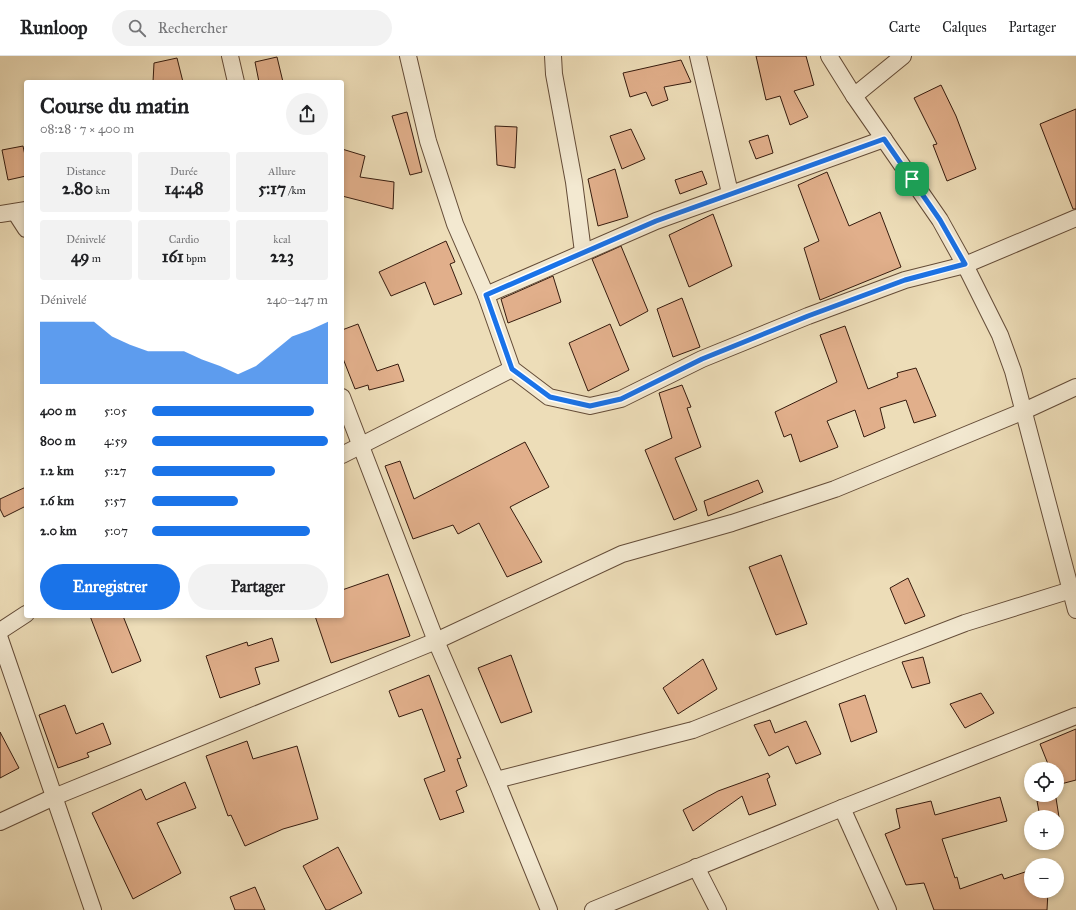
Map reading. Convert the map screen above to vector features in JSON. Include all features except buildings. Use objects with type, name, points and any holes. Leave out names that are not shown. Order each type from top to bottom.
[{"type":"street","points":[[230,56],[236,80]]},
{"type":"street","points":[[408,56],[428,141],[450,209],[486,295],[512,369],[550,397],[590,406],[621,399],[702,359],[816,313],[905,280],[965,264],[1076,218]]},
{"type":"street","points":[[553,56],[554,74],[574,182],[583,252]]},
{"type":"street","points":[[698,56],[730,193]]},
{"type":"street","points":[[829,56],[854,96],[940,220],[965,264],[1000,335],[1013,371],[1076,610]]},
{"type":"street","points":[[854,96],[903,56]]},
{"type":"street","points":[[486,295],[656,221],[730,193],[884,139]]},
{"type":"street","points":[[14,212],[24,226]]},
{"type":"street","points":[[344,454],[512,369]]},
{"type":"street","points":[[0,822],[54,797],[436,640],[622,554],[732,523],[834,489],[1024,411],[1076,387]]},
{"type":"street","points":[[344,402],[436,640],[496,780],[549,910]]},
{"type":"street","points":[[496,780],[693,730],[965,623],[1071,590]]},
{"type":"street","points":[[0,631],[24,615]]},
{"type":"street","points":[[0,639],[94,910]]},
{"type":"street","points":[[593,910],[842,808],[1076,716]]},
{"type":"street","points":[[842,808],[888,910]]},
{"type":"street","points":[[696,867],[718,910]]},
{"type":"route","points":[[884,139],[912,179],[940,220],[965,264],[905,280],[808,316],[702,359],[621,399],[590,406],[550,397],[512,369],[486,295],[656,221],[730,193],[884,139]]}]
